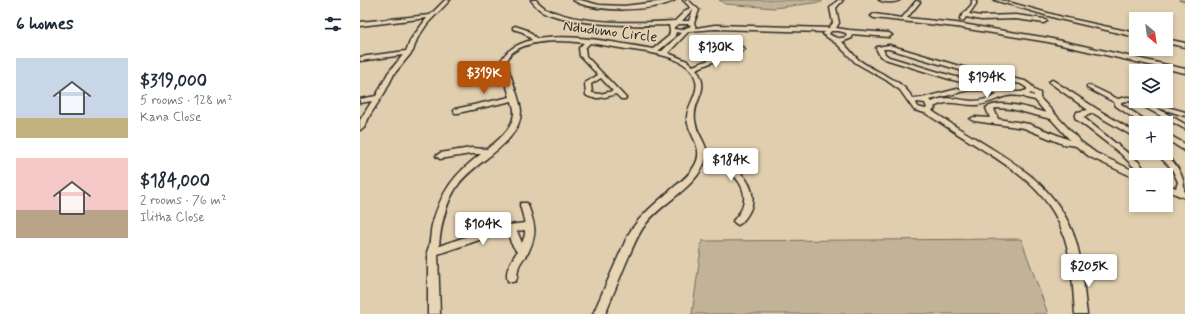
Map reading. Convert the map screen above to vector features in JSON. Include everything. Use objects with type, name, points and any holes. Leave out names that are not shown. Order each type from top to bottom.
[{"type":"street","points":[[360,128],[364,119],[378,98],[391,72],[408,54],[414,39],[432,16],[448,0]]},
{"type":"street","points":[[533,0],[544,10],[562,17],[581,20],[692,23],[715,27],[830,32],[848,35],[889,35]]},
{"type":"street","points":[[575,0],[595,5],[635,8],[652,6],[673,0]]},
{"type":"street","points":[[664,53],[694,27],[692,23],[696,12],[694,8],[685,0]]},
{"type":"street","points":[[841,0],[833,8],[836,23],[848,35],[848,45],[860,58],[895,79],[923,100],[929,108],[953,128],[1007,160],[1040,187],[1061,217],[1068,233],[1075,264],[1081,314]]},
{"type":"street","points":[[834,12],[839,5],[848,0]]},
{"type":"street","points":[[881,0],[898,0]]},
{"type":"street","points":[[956,25],[974,4],[974,0]]},
{"type":"street","points":[[996,0],[1061,18],[1129,33]]},
{"type":"street","points":[[1016,5],[1023,0]]},
{"type":"street","points":[[904,19],[918,2]]},
{"type":"street","points":[[654,51],[672,37],[672,30],[670,26],[694,8]]},
{"type":"street","points":[[874,8],[874,18],[904,19],[956,25],[1048,40],[1185,72]]},
{"type":"street","points":[[965,15],[981,18],[1016,17],[1044,21]]},
{"type":"street","points":[[360,24],[432,16]]},
{"type":"street","points":[[651,23],[672,30],[715,27]]},
{"type":"street","points":[[830,32],[836,23]]},
{"type":"street","points":[[515,28],[525,31],[537,42]]},
{"type":"street","points":[[830,32],[836,40],[843,44],[859,63],[894,82],[908,96],[916,109],[929,108],[938,101],[951,99],[972,103],[983,102],[993,100],[1006,94]]},
{"type":"street","points":[[836,40],[848,35]]},
{"type":"street","name":"Ndudumo Circle","points":[[504,64],[508,54],[512,51],[537,42],[562,39],[589,41],[664,53],[692,69]]},
{"type":"street","points":[[589,41],[582,48],[582,54],[623,98]]},
{"type":"street","points":[[1173,42],[1185,45]]},
{"type":"street","points":[[709,47],[742,49]]},
{"type":"street","points":[[981,88],[976,83],[951,78],[887,58],[882,55],[879,48],[889,47],[971,72],[1023,82],[1030,87],[1031,91]]},
{"type":"street","points":[[599,314],[633,234],[651,212],[695,172],[702,160],[702,146],[691,123],[692,109],[700,91],[701,84],[699,78],[692,69],[713,60],[719,48]]},
{"type":"street","points":[[360,59],[408,54]]},
{"type":"street","points":[[434,314],[432,252],[439,218],[453,184],[460,174],[504,140],[518,118],[518,110],[504,64],[469,69]]},
{"type":"street","points":[[602,75],[588,83],[589,95],[600,96],[617,92]]},
{"type":"street","points":[[1052,82],[1094,111],[1129,132]]},
{"type":"street","points":[[1089,87],[1117,101],[1129,101]]},
{"type":"street","points":[[912,104],[914,101],[923,100],[960,89],[981,88],[1006,94],[1024,94],[1028,97],[1037,98]]},
{"type":"street","points":[[1024,94],[1026,91],[1031,91],[1038,94],[1037,98],[1078,144],[1093,155],[1129,173]]},
{"type":"street","points":[[360,101],[378,98]]},
{"type":"street","points":[[458,111],[514,98]]},
{"type":"street","points":[[1117,101],[1118,105],[1135,116]]},
{"type":"street","points":[[995,121],[990,108],[994,106],[1004,106],[1054,117]]},
{"type":"street","points":[[1151,108],[1185,127]]},
{"type":"street","points":[[1166,108],[1185,114]]},
{"type":"street","points":[[1094,111],[1080,114],[1080,117],[1104,138],[1135,160],[1139,168]]},
{"type":"street","points":[[974,119],[1026,126],[1066,142],[1078,144]]},
{"type":"street","points":[[1173,140],[1185,148]]},
{"type":"street","points":[[440,156],[464,152],[488,152]]},
{"type":"street","points":[[702,154],[720,160],[731,167],[740,177],[748,200],[745,211],[738,221]]},
{"type":"street","points":[[1167,160],[1175,168],[1182,182],[1182,194]]},
{"type":"street","points":[[512,278],[514,265],[523,252],[530,235],[530,226],[524,205]]},
{"type":"street","points":[[432,252],[494,231],[530,226]]},
{"type":"street","points":[[511,228],[516,243],[523,252]]},
{"type":"shaded area","points":[[719,0],[822,0],[822,2],[774,8],[725,4]]},
{"type":"shaded area","points":[[1021,239],[1048,314],[692,314],[702,241]]},
{"type":"waterway","points":[[1179,0],[1185,1]]}]
